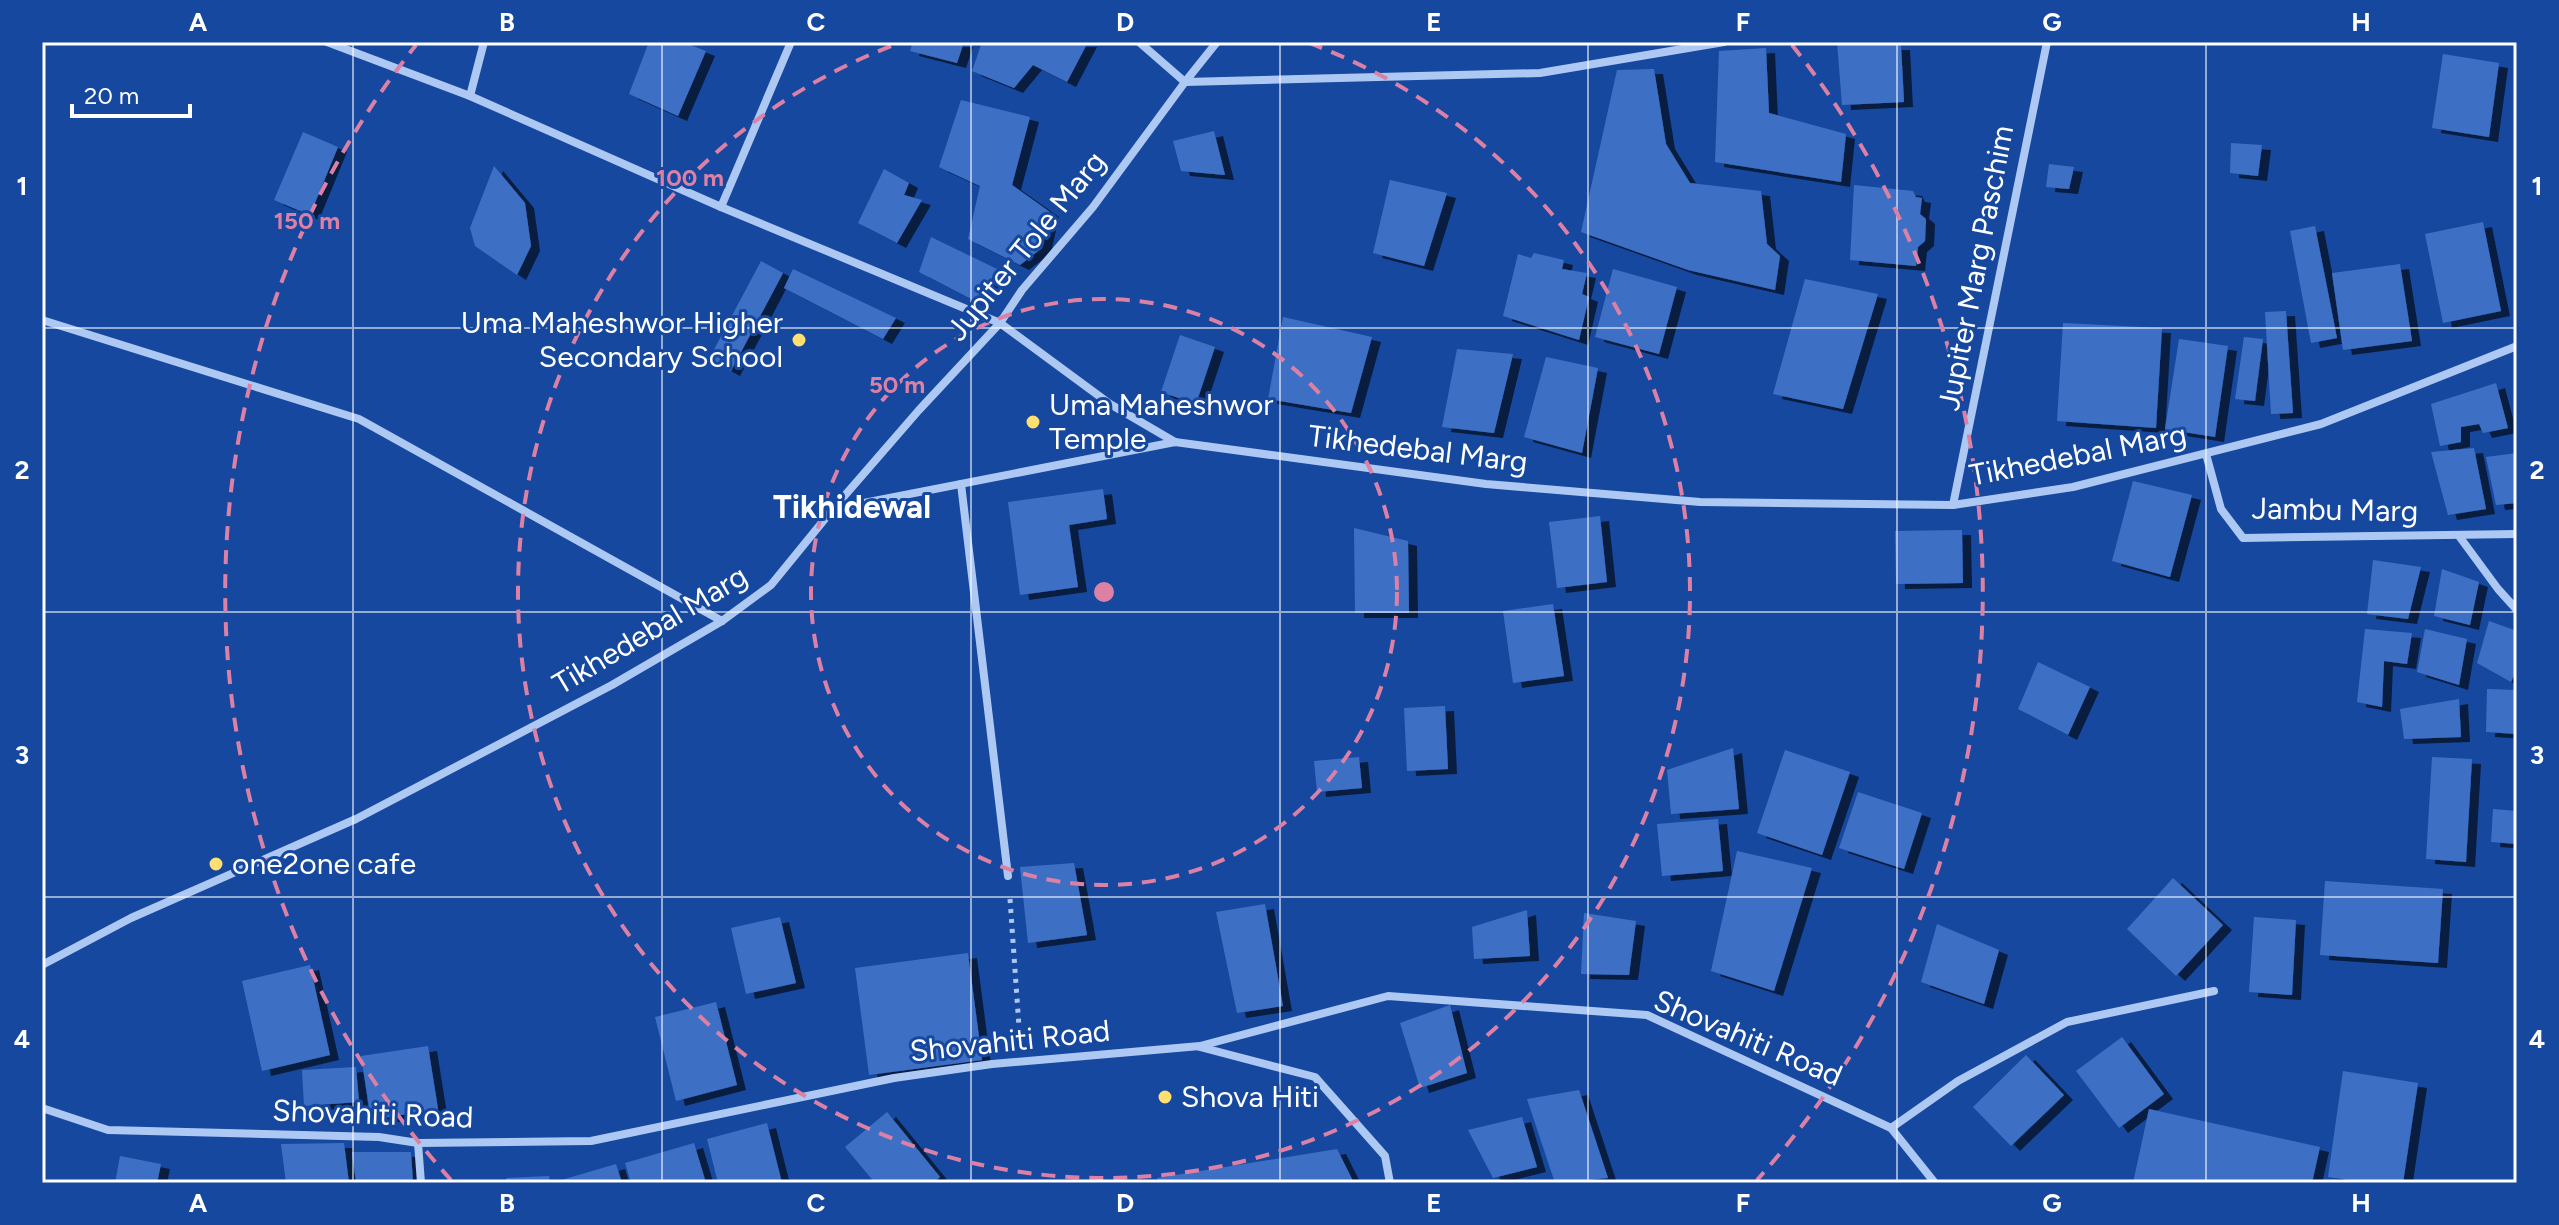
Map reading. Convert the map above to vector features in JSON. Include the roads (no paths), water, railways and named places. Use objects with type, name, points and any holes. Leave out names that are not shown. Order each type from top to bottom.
[{"type":"street","points":[[327,42],[470,96],[721,207],[1000,323],[1110,404],[1175,442]]},
{"type":"street","points":[[470,96],[484,42]]},
{"type":"street","points":[[721,207],[791,42]]},
{"type":"street","points":[[1139,42],[1185,82],[1540,73],[1724,42]]},
{"type":"street","name":"Jupiter Tole Marg","points":[[833,509],[1000,323],[1022,290],[1093,207],[1217,42]]},
{"type":"street","name":"Jupiter Marg Paschim","points":[[1953,505],[2047,42]]},
{"type":"street","points":[[42,320],[359,419],[722,621]]},
{"type":"street","name":"Tikhedebal Marg","points":[[42,965],[131,918],[356,819],[612,685],[722,621],[771,585],[833,509],[1175,442],[1486,484],[1669,500],[1953,505],[2073,487],[2321,424],[2517,346]]},
{"type":"street","name":"Jambu Marg","points":[[2206,454],[2221,509],[2243,538],[2517,534]]},
{"type":"street","points":[[961,484],[1008,876]]},
{"type":"street","points":[[2459,536],[2517,610]]},
{"type":"street","points":[[1891,1128],[1958,1081],[2067,1022],[2214,991]]},
{"type":"street","name":"Shovahiti Road","points":[[42,1108],[108,1130],[379,1137],[418,1143],[591,1141],[894,1078],[992,1064],[1200,1046],[1388,996],[1647,1015],[1891,1128],[1935,1183]]},
{"type":"street","points":[[1200,1046],[1315,1077],[1385,1156],[1390,1183]]},
{"type":"street","points":[[418,1143],[421,1183]]},
{"type":"place","name":"Uma Maheshwor Higher Secondary School","points":[[799,340]]},
{"type":"place","name":"Uma Maheshwor Temple","points":[[1033,422]]},
{"type":"place","name":"one2one cafe","points":[[216,864]]},
{"type":"place","name":"Shova Hiti","points":[[1165,1097]]},
{"type":"district","name":"Tikhidewal","points":[[852,507]]}]
